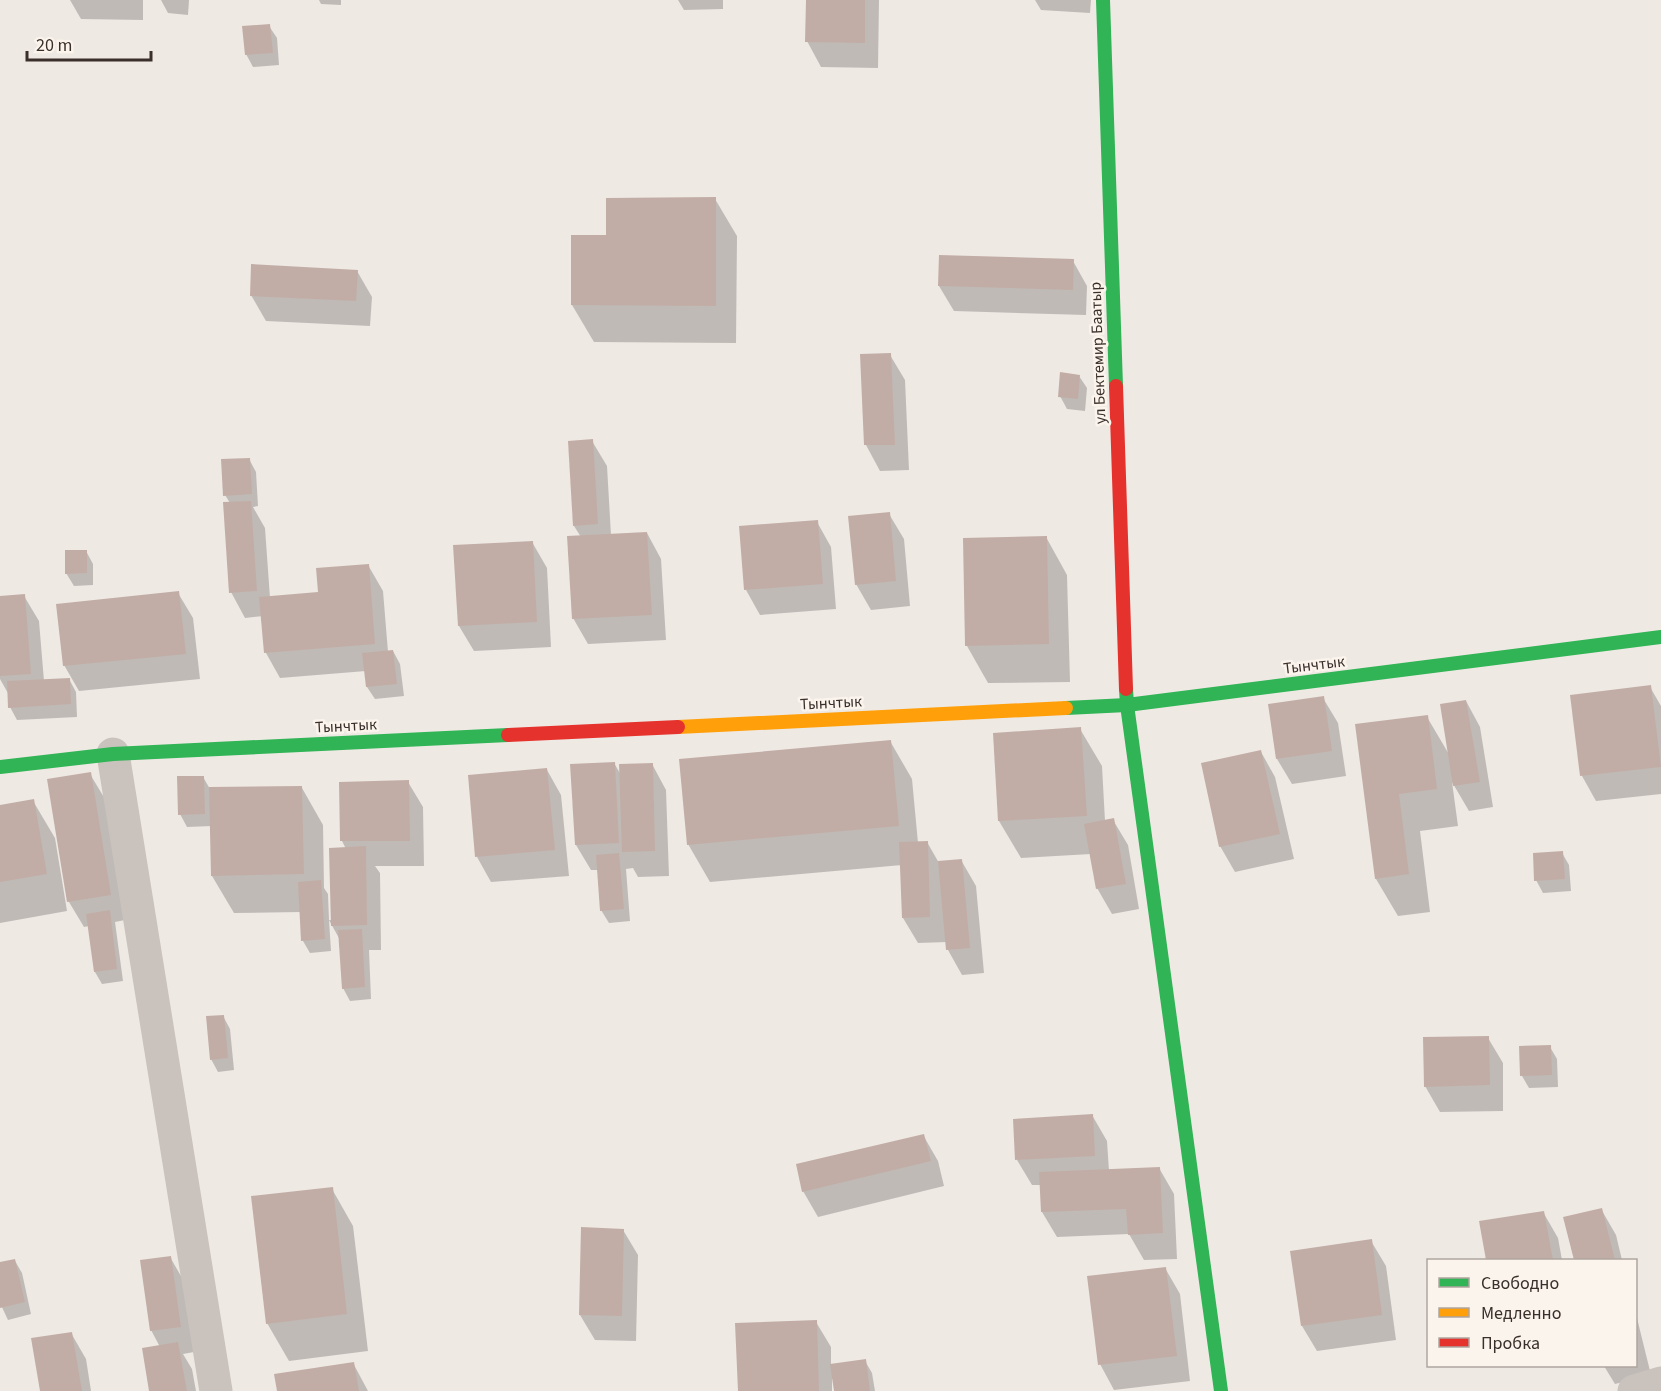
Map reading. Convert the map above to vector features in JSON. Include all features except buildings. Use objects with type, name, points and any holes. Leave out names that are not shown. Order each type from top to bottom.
[{"type":"street","name":"ул Бектемир Баатыр","points":[[1103,0],[1127,705],[1221,1391]]},
{"type":"street","name":"Тынчтык","points":[[0,767],[113,754],[1127,705],[1661,637]]},
{"type":"street","points":[[113,754],[216,1391]]},
{"type":"street","points":[[1634,1391],[1661,1383]]},
{"type":"traffic: fast","points":[[1103,0],[1116,386]]},
{"type":"traffic: fast","points":[[1066,708],[1127,705],[1661,637]]},
{"type":"traffic: fast","points":[[1126,689],[1221,1391]]},
{"type":"traffic: fast","points":[[0,767],[113,754],[508,735]]},
{"type":"traffic: slow","points":[[678,727],[1066,708]]},
{"type":"traffic: jam","points":[[1116,386],[1126,689]]},
{"type":"traffic: jam","points":[[508,735],[678,727]]}]
